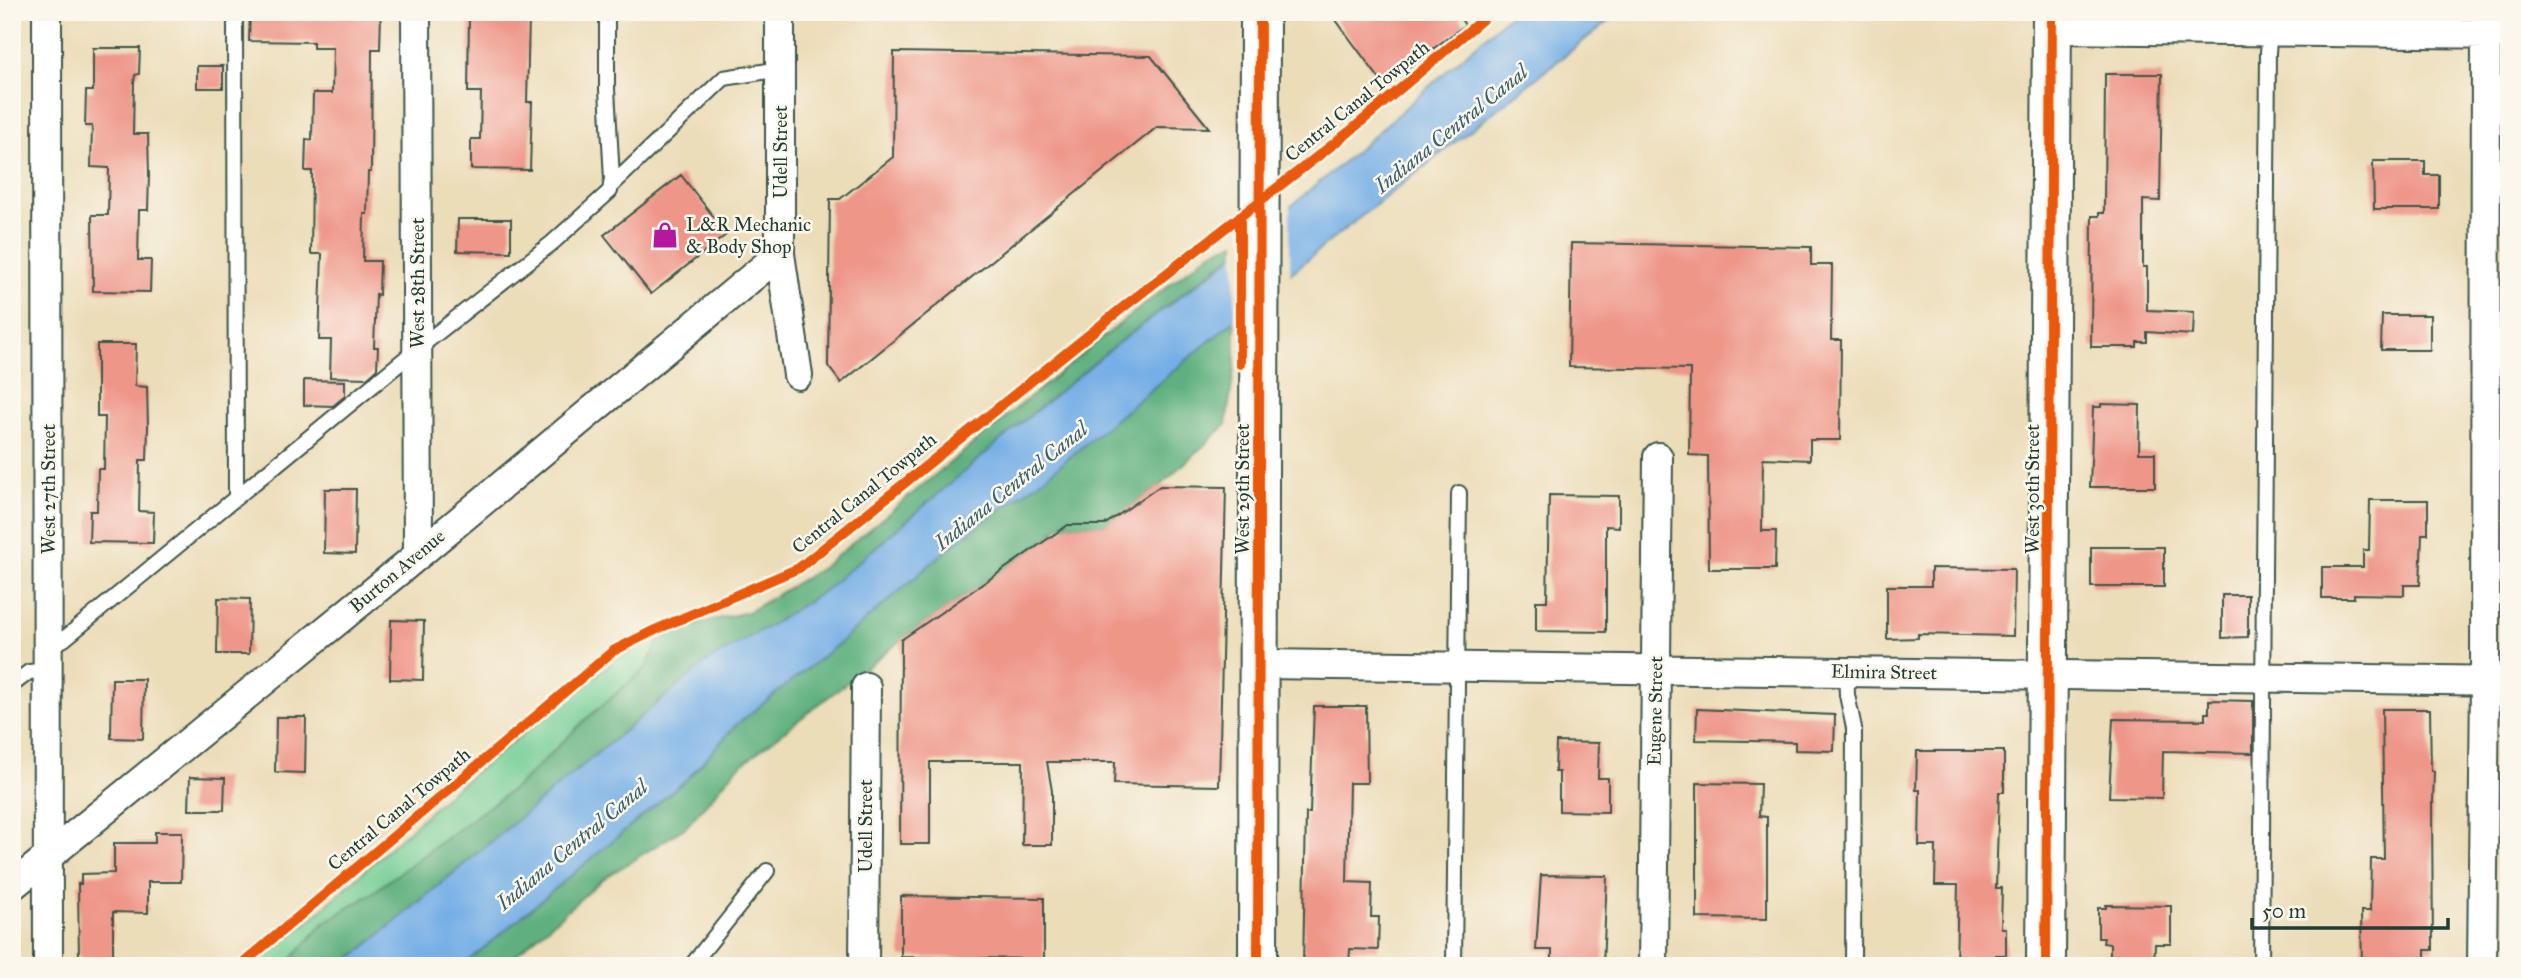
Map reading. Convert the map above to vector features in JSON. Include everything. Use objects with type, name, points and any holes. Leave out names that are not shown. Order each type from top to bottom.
[{"type":"main road","name":"West 29th Street","points":[[1258,966],[1260,12]]},
{"type":"main road","name":"West 30th Street","points":[[2046,966],[2052,21]]},
{"type":"street","name":"West 27th Street","points":[[47,12],[48,966]]},
{"type":"street","name":"West 28th Street","points":[[416,12],[418,555]]},
{"type":"street","name":"Udell Street","points":[[780,12],[780,254],[798,375]]},
{"type":"street","points":[[2052,21],[2270,31],[2494,27],[2497,681],[2482,966]]},
{"type":"street","name":"Burton Avenue","points":[[12,886],[418,555],[780,254]]},
{"type":"street","name":"Eugene Street","points":[[1653,966],[1658,457]]},
{"type":"street","name":"Elmira Street","points":[[1259,664],[2497,681]]},
{"type":"street","name":"Udell Street","points":[[864,966],[866,687]]},
{"type":"lane","points":[[235,12],[236,498]]},
{"type":"lane","points":[[12,685],[49,659],[64,639],[417,349],[552,243],[610,191],[607,12]]},
{"type":"lane","points":[[2261,966],[2267,52],[2270,31]]},
{"type":"lane","points":[[611,186],[724,78],[780,69]]},
{"type":"lane","points":[[1454,966],[1459,493]]},
{"type":"lane","points":[[1846,672],[1847,695],[1854,728],[1853,966]]},
{"type":"lane","points":[[691,966],[767,870]]},
{"type":"green space","points":[[1235,242],[1235,253],[1117,344],[828,588],[775,623],[708,661],[342,966],[285,966],[324,923],[371,894],[521,783],[584,721],[646,668],[661,638],[708,621],[748,612],[823,567],[1107,334],[1211,252]]},
{"type":"green space","points":[[1235,320],[1235,364],[1226,425],[1160,486],[1104,525],[1063,525],[1053,531],[1057,532],[903,639],[737,768],[686,827],[603,879],[503,966],[462,966],[688,778],[736,725],[837,645],[956,542],[1042,480]]},
{"type":"green space","points":[[661,638],[646,668],[584,721],[521,783],[371,894],[324,923],[285,966],[253,966],[316,915],[452,791],[615,660]]},
{"type":"water","name":"Indiana Central Canal","points":[[1513,12],[1620,12],[1330,241],[1042,480],[956,542],[837,645],[736,725],[688,778],[462,966],[342,966],[708,661],[828,588],[1117,344],[1217,269],[1361,147]]},
{"type":"pier","points":[[1290,201],[1290,278],[1235,324],[1235,249]]},
{"type":"building","points":[[250,12],[381,15],[380,49],[372,49],[371,172],[368,172],[367,214],[364,214],[363,261],[380,261],[374,347],[378,347],[377,369],[367,378],[330,377],[331,340],[319,340],[322,254],[311,254],[312,171],[305,171],[306,139],[312,140],[313,93],[332,93],[333,48],[313,48],[313,42],[249,41]]},
{"type":"building","points":[[1330,12],[1456,12],[1465,25],[1384,85]]},
{"type":"building","points":[[469,16],[529,17],[527,102],[532,102],[530,170],[471,169],[471,139],[480,139],[481,92],[468,92]]},
{"type":"building","points":[[93,48],[140,48],[139,74],[135,75],[134,82],[133,134],[148,134],[149,175],[148,210],[139,210],[138,260],[151,260],[150,292],[93,291],[92,215],[108,215],[109,168],[91,167],[92,126],[85,126],[86,91],[93,91]]},
{"type":"building","points":[[894,52],[1151,56],[1209,128],[1157,127],[841,383],[828,366],[830,199],[840,199],[893,157]]},
{"type":"building","points":[[197,66],[223,66],[223,88],[197,88]]},
{"type":"building","points":[[2105,74],[2162,74],[2160,201],[2143,200],[2143,267],[2147,267],[2147,310],[2194,312],[2193,335],[2147,332],[2147,342],[2137,342],[2137,347],[2091,347],[2092,216],[2104,213]]},
{"type":"building","points":[[2373,161],[2425,161],[2425,175],[2439,175],[2439,209],[2374,209]]},
{"type":"building","name":"L&R Mechanic & Body Shop","points":[[681,175],[727,234],[651,294],[604,235]]},
{"type":"building","points":[[458,219],[511,219],[511,252],[457,251]]},
{"type":"building","points":[[1571,243],[1811,247],[1811,265],[1832,265],[1831,340],[1841,340],[1840,440],[1810,440],[1810,460],[1763,458],[1762,531],[1776,531],[1775,569],[1709,569],[1708,456],[1689,455],[1690,369],[1569,367]]},
{"type":"building","points":[[2382,315],[2430,315],[2430,350],[2381,350]]},
{"type":"building","points":[[97,344],[136,344],[135,386],[147,387],[148,427],[147,460],[140,460],[139,511],[154,512],[153,543],[89,542],[90,511],[97,511],[98,469],[104,469],[105,417],[97,417]]},
{"type":"building","points":[[304,380],[345,381],[345,396],[333,406],[304,405]]},
{"type":"building","points":[[2101,404],[2140,405],[2139,453],[2155,453],[2155,487],[2090,487],[2093,407],[2101,407]]},
{"type":"building","points":[[1160,486],[1226,487],[1219,786],[1114,784],[1115,762],[1047,762],[1052,791],[1052,845],[1022,845],[1023,762],[930,762],[930,844],[900,844],[901,640],[1068,525],[1104,525]]},
{"type":"building","points":[[325,489],[356,489],[355,554],[324,553]]},
{"type":"building","points":[[1549,495],[1619,496],[1619,527],[1606,526],[1606,632],[1536,631],[1536,601],[1547,601]]},
{"type":"building","points":[[2370,500],[2428,500],[2428,534],[2422,534],[2420,585],[2404,585],[2404,595],[2354,594],[2354,598],[2322,598],[2322,567],[2363,567],[2363,550],[2369,550]]},
{"type":"building","points":[[2091,547],[2164,547],[2164,587],[2091,587]]},
{"type":"building","points":[[1931,568],[2014,569],[2013,636],[1918,634],[1918,638],[1887,639],[1887,586],[1931,586]]},
{"type":"building","points":[[2222,595],[2248,595],[2248,637],[2222,638]]},
{"type":"building","points":[[218,598],[250,599],[249,654],[217,654]]},
{"type":"building","points":[[391,620],[424,621],[423,680],[390,679]]},
{"type":"building","points":[[112,679],[144,679],[143,739],[111,738]]},
{"type":"building","points":[[2209,700],[2253,701],[2253,753],[2163,751],[2162,798],[2109,797],[2113,719],[2205,720],[2205,713],[2209,713]]},
{"type":"building","points":[[1314,706],[1366,706],[1367,783],[1349,783],[1347,882],[1372,883],[1371,917],[1379,917],[1378,950],[1350,949],[1349,966],[1303,966],[1306,813],[1310,813]]},
{"type":"building","points":[[1697,709],[1835,715],[1834,751],[1795,750],[1795,742],[1696,740]]},
{"type":"building","points":[[2382,709],[2430,709],[2431,771],[2434,771],[2433,950],[2425,950],[2425,966],[2362,966],[2361,911],[2370,911],[2371,859],[2384,859]]},
{"type":"building","points":[[276,717],[306,717],[305,773],[275,772]]},
{"type":"building","points":[[1556,742],[1599,743],[1598,778],[1608,778],[1608,812],[1559,811],[1559,772],[1555,772]]},
{"type":"building","points":[[1917,751],[2004,751],[2004,792],[1999,792],[1996,888],[2002,888],[2001,928],[2006,928],[2006,955],[1996,955],[1996,966],[1956,966],[1958,885],[1935,885],[1936,846],[1919,846],[1920,790],[1916,790]]},
{"type":"building","points":[[190,777],[225,778],[224,810],[189,810]]},
{"type":"building","points":[[1697,783],[1760,784],[1759,816],[1767,817],[1767,919],[1697,918]]},
{"type":"building","points":[[155,832],[182,832],[181,882],[148,882],[148,913],[113,912],[113,959],[79,959],[78,884],[81,884],[81,874],[114,873],[114,843],[155,843]]},
{"type":"building","points":[[1541,875],[1607,876],[1603,966],[1552,966],[1552,950],[1536,950]]},
{"type":"building","points":[[901,896],[1044,898],[1044,959],[901,957]]},
{"type":"building","points":[[2106,905],[2171,906],[2171,944],[2155,944],[2154,966],[2110,966],[2110,944],[2103,943],[2104,938],[2098,938],[2098,908],[2106,908]]},
{"type":"cycle path","points":[[1258,966],[1260,12]]},
{"type":"cycle path","name":"Central Canal Towpath","points":[[240,966],[613,651],[799,568],[1126,305],[1349,132],[1491,12]]},
{"type":"cycle path","points":[[2046,966],[2052,12]]},
{"type":"cycle path","points":[[1240,216],[1240,364]]},
{"type":"place","name":"L&R Mechanic & Body Shop","points":[[665,235]]}]
